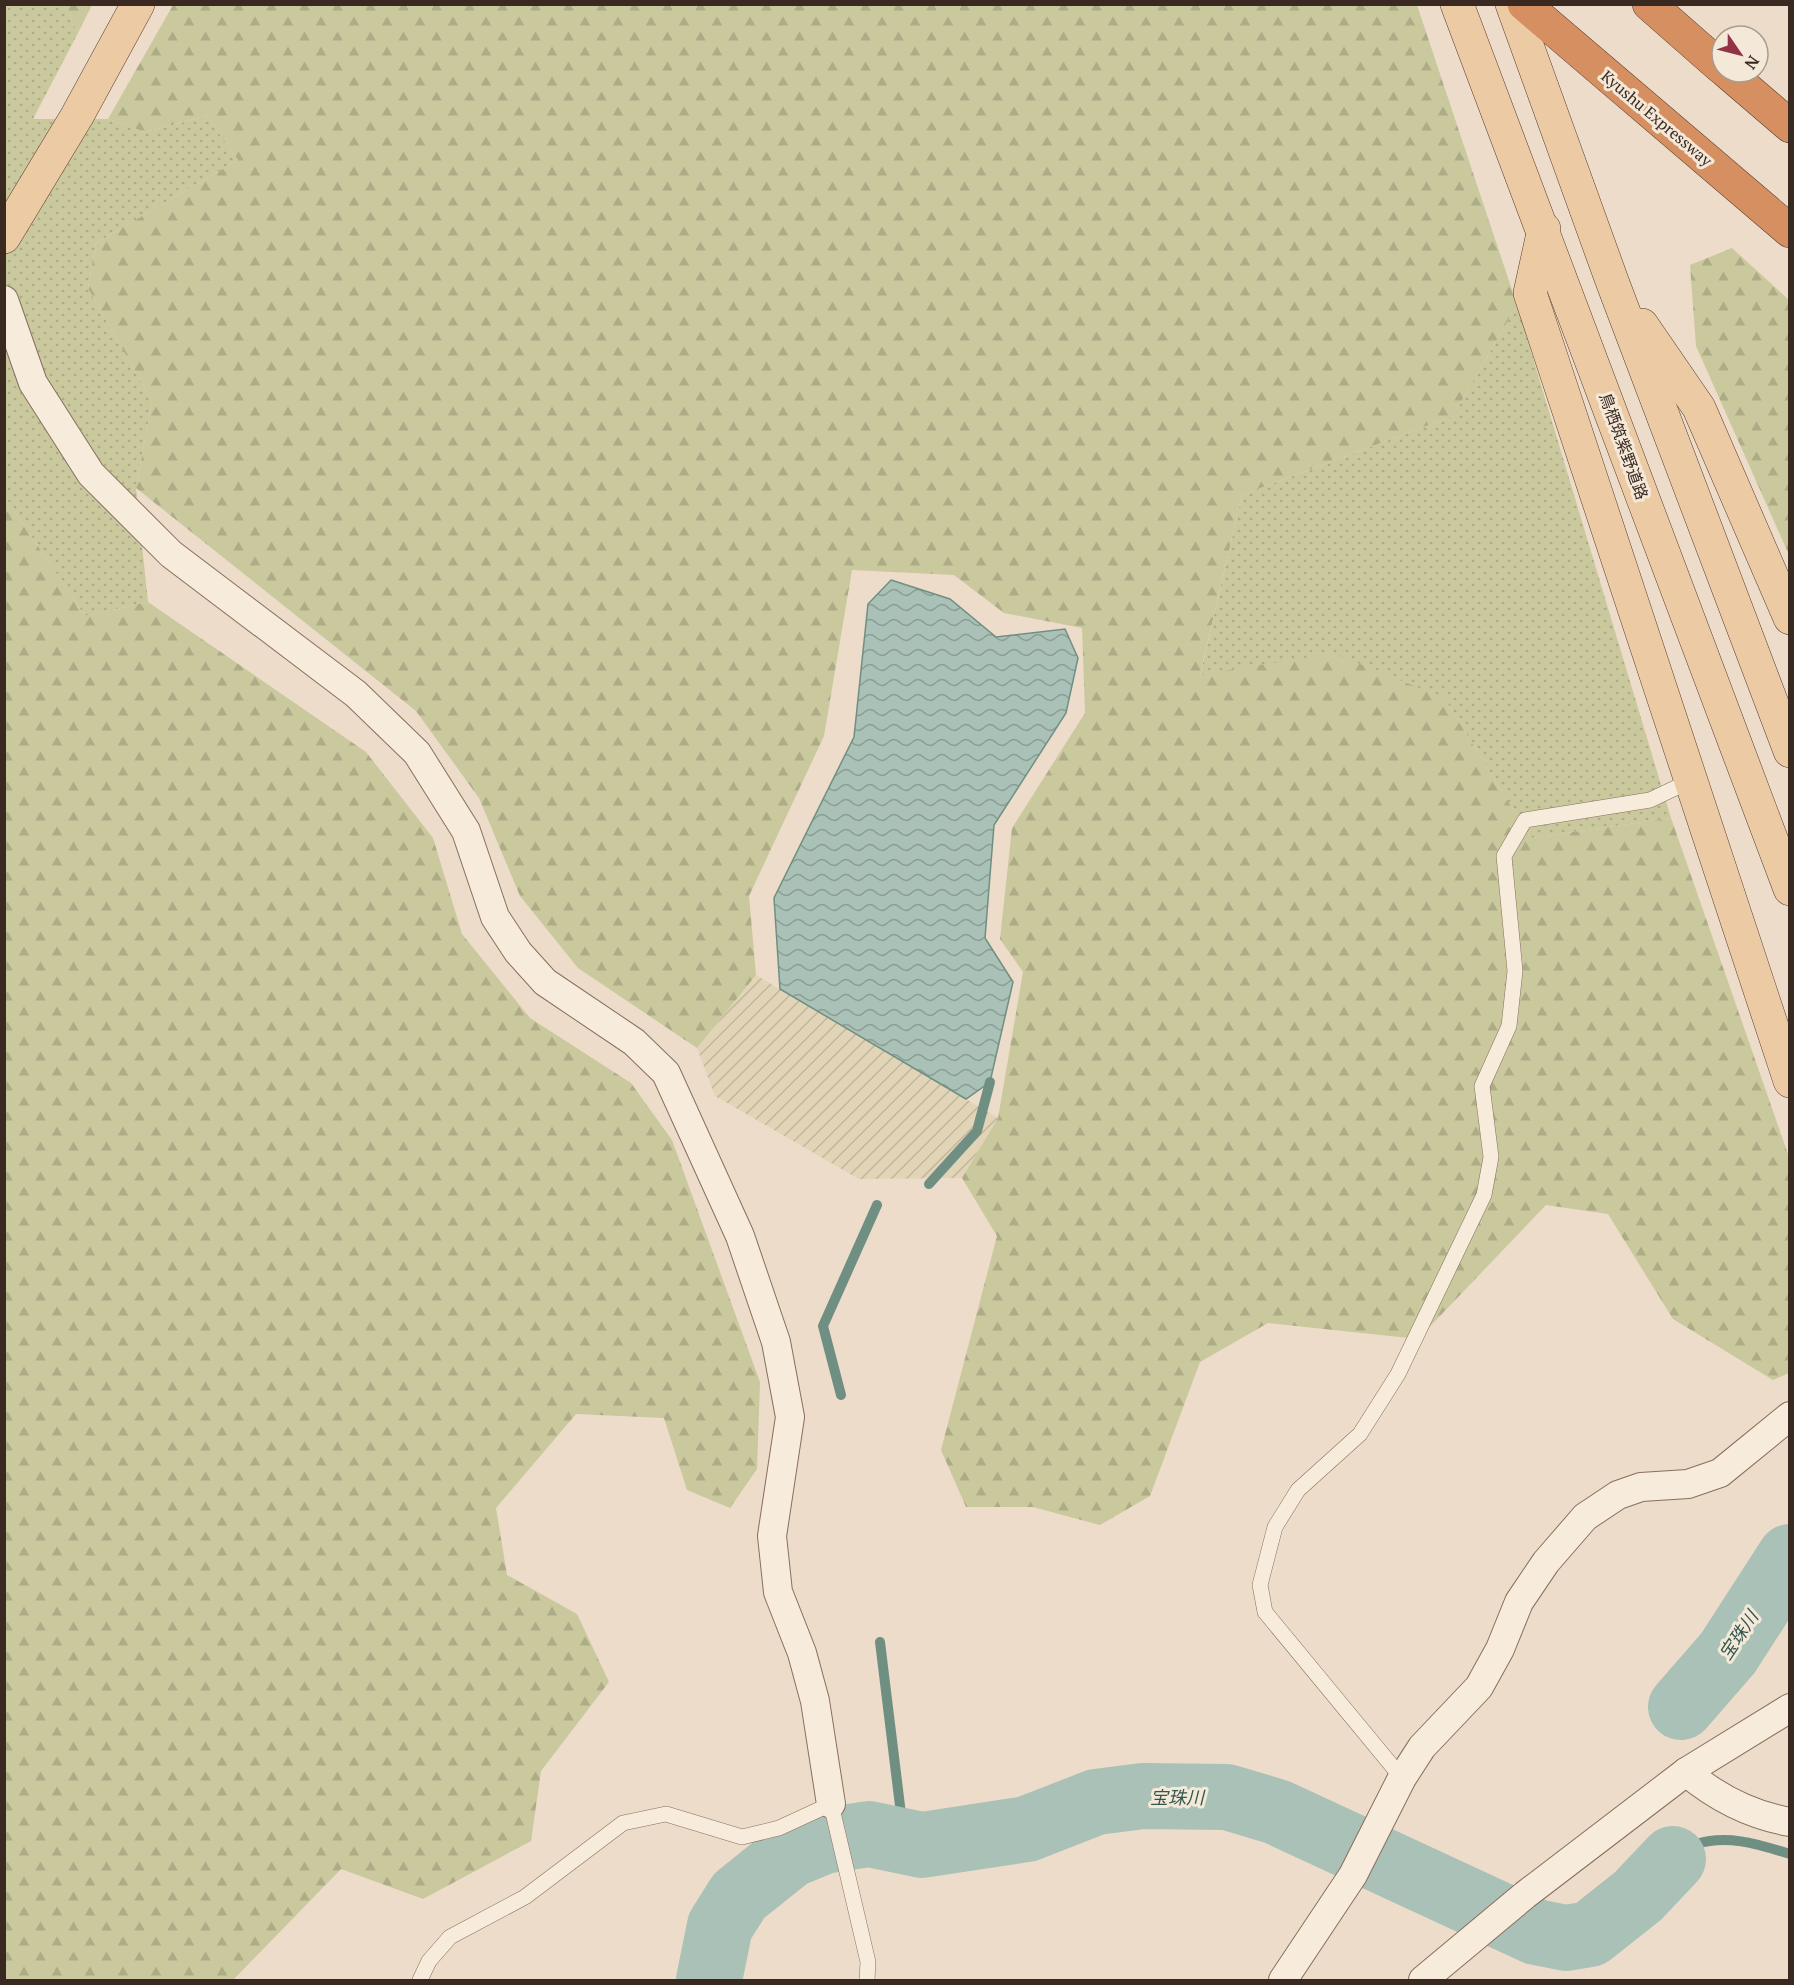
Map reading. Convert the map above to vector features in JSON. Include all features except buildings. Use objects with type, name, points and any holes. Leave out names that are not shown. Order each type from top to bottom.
[{"type":"highway","name":"Kyushu Expressway","points":[[1524,4],[1790,231]]},
{"type":"highway","points":[[1649,4],[1710,57]]},
{"type":"highway","points":[[1741,84],[1790,126]]},
{"type":"main road","points":[[4,237],[77,116],[138,4]]},
{"type":"main road","name":"鳥栖筑紫野道路","points":[[1457,4],[1544,229],[1790,889]]},
{"type":"main road","points":[[1512,4],[1612,282],[1790,751]]},
{"type":"main road","points":[[1544,229],[1530,293],[1790,1081]]},
{"type":"main road","points":[[1612,282],[1699,408],[1790,618]]},
{"type":"street","points":[[4,300],[33,382],[91,474],[171,554],[356,694],[417,753],[466,831],[495,916],[518,952],[545,982],[634,1042],[666,1073],[740,1236],[776,1342],[790,1417],[772,1536],[778,1592],[802,1653],[815,1701],[833,1814]]},
{"type":"street","points":[[1283,1980],[1353,1875],[1402,1778],[1422,1747],[1479,1687],[1500,1649],[1519,1602],[1546,1562],[1585,1517],[1618,1495],[1641,1487],[1688,1484],[1720,1473],[1790,1416]]},
{"type":"street","points":[[1423,1980],[1524,1895],[1686,1772],[1790,1708]]},
{"type":"street","points":[[1686,1772],[1710,1792],[1769,1818],[1790,1822]]},
{"type":"lane","points":[[1402,1778],[1265,1612],[1260,1585],[1275,1527],[1298,1490],[1360,1434],[1398,1374],[1484,1195],[1491,1157],[1482,1086],[1509,1026],[1515,971],[1504,856],[1525,820],[1650,800],[1690,781]]},
{"type":"lane","points":[[420,1980],[429,1961],[450,1937],[525,1897],[623,1823],[666,1814],[742,1837],[833,1814],[846,1861],[868,1962],[867,1980]]},
{"type":"shaded area","points":[[756,975],[998,1118],[962,1178],[859,1179],[715,1096],[697,1048]]},
{"type":"green space","points":[[4,5],[64,5],[78,33],[33,119],[108,119],[145,132],[207,116],[238,160],[96,243],[88,288],[152,401],[136,488],[148,602],[85,616],[5,497]]},
{"type":"green space","points":[[64,5],[92,5],[78,33]]},
{"type":"green space","points":[[173,5],[1417,5],[1517,305],[1453,416],[1242,495],[1200,675],[1333,653],[1444,698],[1531,838],[1671,818],[1789,1157],[1789,1373],[1773,1380],[1673,1319],[1608,1214],[1546,1205],[1418,1339],[1268,1323],[1200,1362],[1150,1496],[1100,1525],[1033,1507],[966,1507],[941,1450],[997,1236],[962,1178],[998,1118],[1023,972],[1000,939],[1012,828],[1085,713],[1082,628],[1004,613],[954,575],[852,570],[824,736],[749,896],[756,975],[697,1048],[578,968],[520,896],[479,798],[416,711],[136,488],[152,401],[88,288],[96,243],[238,160],[207,116],[145,132],[108,119]]},
{"type":"green space","points":[[1732,248],[1789,300],[1789,555],[1696,346],[1690,265]]},
{"type":"green space","points":[[1517,305],[1671,818],[1531,838],[1444,698],[1200,676],[1242,495],[1453,416]]},
{"type":"green space","points":[[5,497],[85,616],[148,602],[366,752],[433,838],[462,934],[530,1018],[631,1083],[672,1140],[760,1382],[757,1469],[730,1508],[687,1490],[664,1418],[576,1414],[496,1508],[507,1575],[577,1614],[609,1682],[541,1771],[531,1841],[423,1899],[341,1869],[233,1980],[5,1980]]},
{"type":"water","points":[[891,580],[950,599],[996,637],[1065,629],[1078,658],[1066,713],[994,825],[985,938],[1013,982],[990,1082],[966,1099],[780,989],[774,898],[854,737],[868,604]]},
{"type":"waterway","points":[[929,1184],[977,1131],[990,1082]]},
{"type":"waterway","points":[[841,1395],[823,1326],[877,1205]]},
{"type":"waterway","name":"宝珠川","points":[[1681,1707],[1728,1653],[1790,1557]]},
{"type":"waterway","points":[[869,1834],[901,1814],[880,1642]]},
{"type":"waterway","name":"宝珠川","points":[[709,1980],[720,1926],[739,1896],[790,1855],[824,1841],[869,1834],[922,1845],[1027,1829],[1096,1802],[1143,1796],[1227,1797],[1277,1812],[1536,1932],[1566,1938],[1590,1934],[1638,1896],[1673,1859]]},
{"type":"waterway","points":[[1673,1859],[1697,1844],[1720,1840],[1744,1842],[1790,1854]]}]
